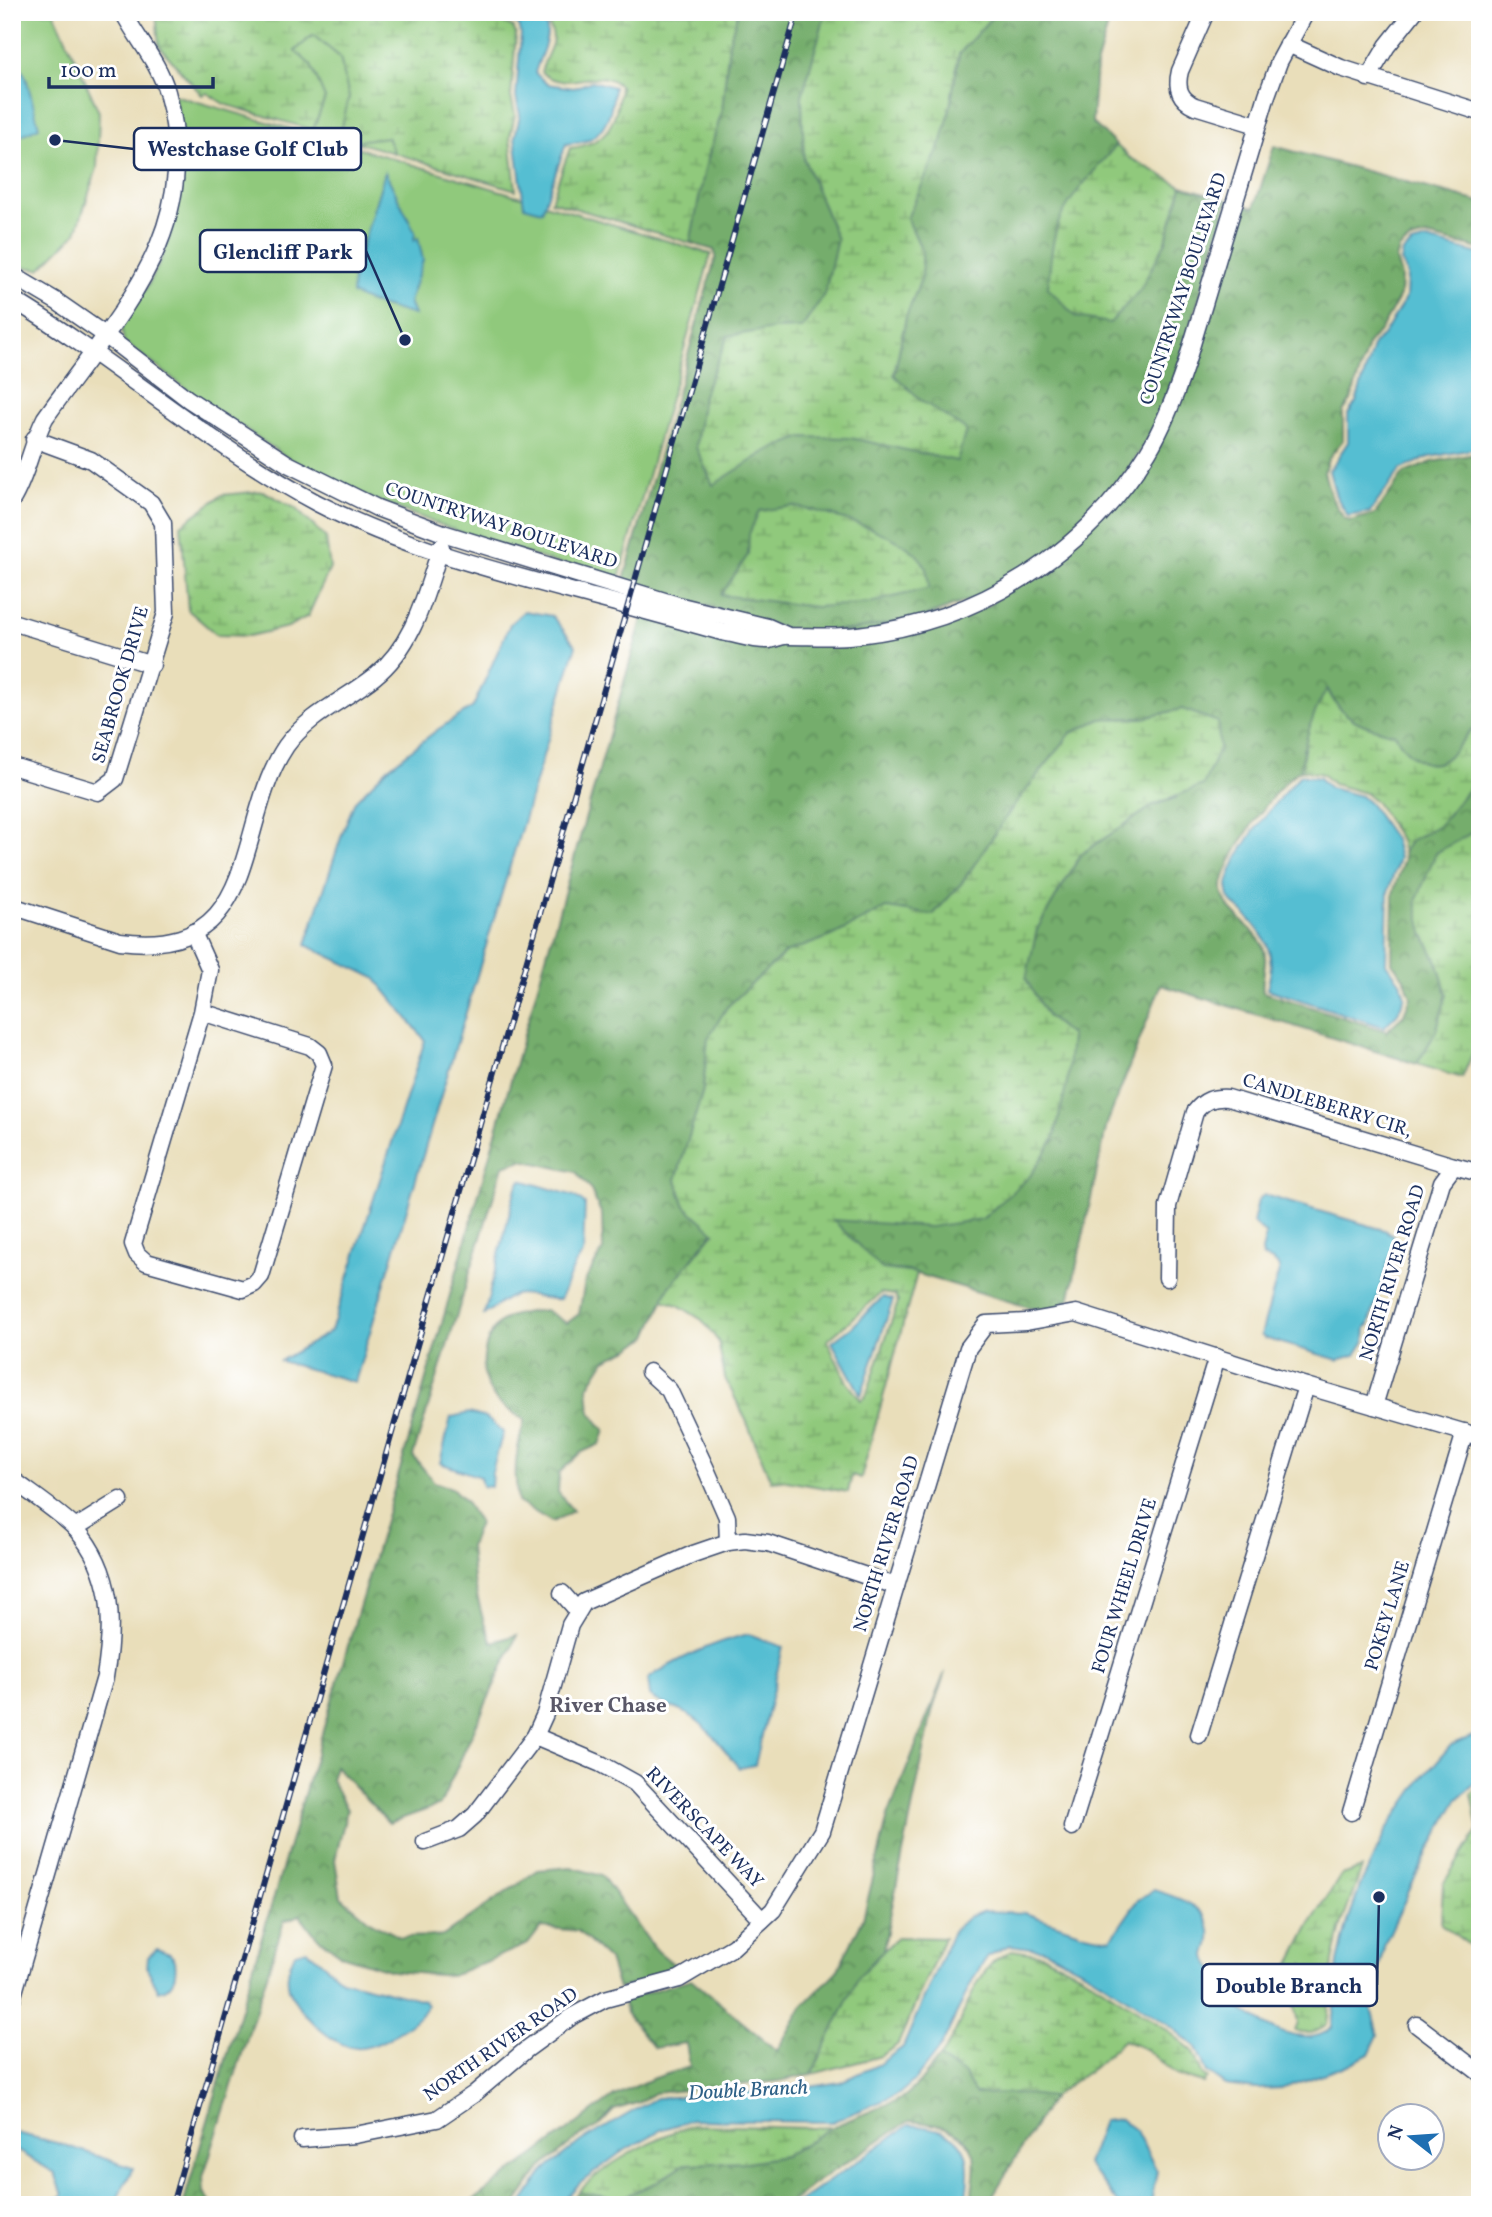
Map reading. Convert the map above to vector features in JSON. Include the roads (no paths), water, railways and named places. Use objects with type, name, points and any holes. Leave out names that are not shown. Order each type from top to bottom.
[{"type":"street","points":[[12,500],[19,489],[34,439],[44,418],[82,366],[101,347],[141,282],[161,244],[173,198],[176,174],[167,91],[159,71],[123,12]]},
{"type":"street","points":[[1206,12],[1180,71],[1178,80],[1181,95],[1186,102],[1195,106],[1257,125]]},
{"type":"street","name":"COUNTRYWAY BOULEVARD","points":[[12,296],[74,338],[101,347],[124,349],[204,409],[288,464],[398,517],[681,607],[768,627],[786,635],[820,638],[858,635],[920,624],[984,601],[1039,568],[1100,515],[1123,488],[1149,450],[1175,397],[1275,73],[1306,12]]},
{"type":"street","points":[[1368,78],[1387,46],[1414,12]]},
{"type":"street","points":[[1288,44],[1315,58],[1368,78],[1480,112]]},
{"type":"street","name":"COUNTRYWAY BOULEVARD","points":[[12,275],[86,321],[101,347],[217,443],[281,483],[368,527],[439,555],[722,632],[768,640],[786,635]]},
{"type":"street","points":[[12,296],[101,347],[119,354],[187,404],[204,409]]},
{"type":"street","points":[[86,321],[104,325],[117,317]]},
{"type":"street","points":[[117,317],[115,335],[124,349]]},
{"type":"street","points":[[74,338],[81,348],[82,366]]},
{"type":"street","name":"SEABROOK DRIVE","points":[[12,766],[98,792],[116,779],[166,613],[163,523],[151,503],[91,460],[34,439]]},
{"type":"street","points":[[12,906],[120,941],[155,943],[172,941],[193,932],[219,912],[234,890],[268,786],[286,747],[311,720],[374,677],[402,647],[421,609],[446,534]]},
{"type":"street","points":[[12,622],[152,665]]},
{"type":"street","points":[[193,932],[210,971],[202,1012],[132,1244],[137,1254],[146,1262],[243,1289],[254,1284],[261,1276],[324,1065],[319,1053],[310,1046],[202,1012]]},
{"type":"street","name":"CANDLEBERRY CIR,","points":[[1167,1278],[1167,1222],[1171,1190],[1195,1112],[1209,1099],[1227,1098],[1454,1166]]},
{"type":"street","points":[[1454,1166],[1480,1173]]},
{"type":"street","name":"NORTH RIVER ROAD","points":[[302,2139],[355,2135],[437,2119],[474,2094],[527,2049],[571,2017],[606,1998],[680,1979],[733,1947],[779,1901],[822,1831],[968,1348],[986,1324],[1026,1322],[1076,1313],[1374,1406],[1443,1182],[1454,1166]]},
{"type":"street","name":"FOUR WHEEL DRIVE","points":[[1072,1827],[1217,1357]]},
{"type":"street","points":[[649,1371],[669,1390],[706,1469],[727,1517],[729,1542]]},
{"type":"street","points":[[1199,1735],[1306,1385]]},
{"type":"street","points":[[1374,1406],[1472,1435]]},
{"type":"street","name":"POKEY LANE","points":[[1351,1812],[1472,1435]]},
{"type":"street","points":[[12,1479],[75,1528],[95,1560],[111,1603],[111,1644],[106,1677],[12,1999]]},
{"type":"street","points":[[75,1528],[120,1500]]},
{"type":"street","points":[[425,1842],[459,1829],[475,1815],[535,1736],[545,1714],[570,1625],[584,1602],[693,1554],[729,1542],[745,1540],[768,1543],[896,1586]]},
{"type":"street","points":[[562,1593],[578,1610]]},
{"type":"street","name":"RIVERSCAPE WAY","points":[[535,1736],[601,1764],[635,1783],[762,1920]]},
{"type":"street","points":[[1417,2025],[1480,2073]]},
{"type":"water","points":[[494,12],[531,12],[547,28],[545,45],[535,73],[547,84],[574,88],[592,81],[614,87],[611,110],[605,124],[595,136],[586,141],[566,144],[542,211],[524,206],[515,137],[520,115],[516,97],[521,34],[517,24]]},
{"type":"water","points":[[15,58],[26,77],[39,127],[12,140],[12,59]]},
{"type":"water","points":[[385,172],[415,232],[414,241],[418,238],[423,260],[409,302],[414,315],[369,302],[352,294],[353,276]]},
{"type":"water","points":[[1427,240],[1480,254],[1480,379],[1474,396],[1480,424],[1480,448],[1430,457],[1401,469],[1370,512],[1348,516],[1336,496],[1329,471],[1348,442],[1348,414],[1356,402],[1374,343],[1383,336],[1406,297],[1407,275],[1401,261],[1403,252],[1412,244]]},
{"type":"water","points":[[524,611],[552,616],[576,646],[355,1382],[280,1361],[331,1331],[425,1040],[375,978],[306,945],[355,801],[387,769],[437,730],[473,707],[510,624]]},
{"type":"water","points":[[1300,775],[1319,778],[1330,788],[1361,796],[1370,804],[1394,839],[1399,858],[1388,892],[1386,963],[1400,982],[1405,996],[1398,1013],[1384,1027],[1267,989],[1271,966],[1268,947],[1258,930],[1229,897],[1228,884],[1242,850],[1266,815]]},
{"type":"water","points":[[521,1180],[574,1196],[585,1204],[583,1254],[574,1266],[560,1299],[514,1295],[484,1315],[515,1191]]},
{"type":"water","points":[[1264,1195],[1384,1230],[1393,1235],[1394,1242],[1369,1325],[1366,1327],[1365,1341],[1356,1355],[1338,1360],[1261,1335],[1280,1267],[1263,1257],[1266,1234],[1253,1223],[1258,1200]]},
{"type":"water","points":[[883,1297],[893,1300],[861,1395],[832,1342]]},
{"type":"water","points":[[469,1413],[486,1418],[503,1432],[492,1472],[491,1487],[482,1486],[480,1477],[440,1463],[451,1417]]},
{"type":"water","points":[[749,1634],[783,1647],[755,1765],[739,1768],[696,1719],[650,1696],[648,1679],[696,1652]]},
{"type":"water","points":[[1480,1733],[1480,1778],[1457,1800],[1421,1865],[1385,1943],[1370,2003],[1378,2035],[1369,2054],[1348,2065],[1284,2088],[1256,2089],[1225,2085],[1207,2072],[1196,2047],[1165,2022],[1085,1971],[1044,1950],[1010,1945],[988,1956],[974,1977],[942,2045],[915,2080],[899,2094],[832,2122],[691,2120],[661,2130],[620,2153],[579,2184],[560,2205],[521,2205],[544,2171],[582,2141],[656,2098],[791,2090],[840,2082],[878,2065],[903,2047],[953,1931],[968,1917],[984,1911],[1025,1913],[1085,1934],[1111,1939],[1138,1900],[1154,1890],[1174,1897],[1193,1906],[1206,1919],[1210,1940],[1206,1956],[1217,1974],[1222,1996],[1276,2030],[1305,2037],[1319,2035],[1332,2028],[1338,1962],[1346,1928],[1360,1886],[1387,1829],[1420,1781],[1451,1745]]},
{"type":"water","points":[[157,1949],[170,1954],[176,1965],[171,1984],[159,1991],[147,1968],[148,1957]]},
{"type":"water","points":[[307,1950],[342,1980],[424,2000],[427,2005],[425,2010],[412,2023],[374,2045],[356,2048],[335,2040],[314,2024],[291,1994],[288,1972],[295,1953]]},
{"type":"water","points":[[1120,2119],[1136,2131],[1157,2171],[1151,2203],[1120,2205],[1087,2164],[1103,2121]]},
{"type":"water","points":[[909,2125],[944,2132],[955,2138],[962,2147],[967,2157],[968,2170],[965,2205],[795,2205]]},
{"type":"water","points":[[12,2132],[61,2144],[133,2168],[114,2205],[48,2205],[63,2195],[55,2173],[12,2150]]},
{"type":"railway","points":[[172,2205],[797,12]]},
{"type":"place","name":"Westchase Golf Club","points":[[55,140]]},
{"type":"place","name":"Glencliff Park","points":[[405,340]]},
{"type":"place","name":"Double Branch","points":[[1379,1897]]},
{"type":"district","name":"River Chase","points":[[608,1706]]}]
